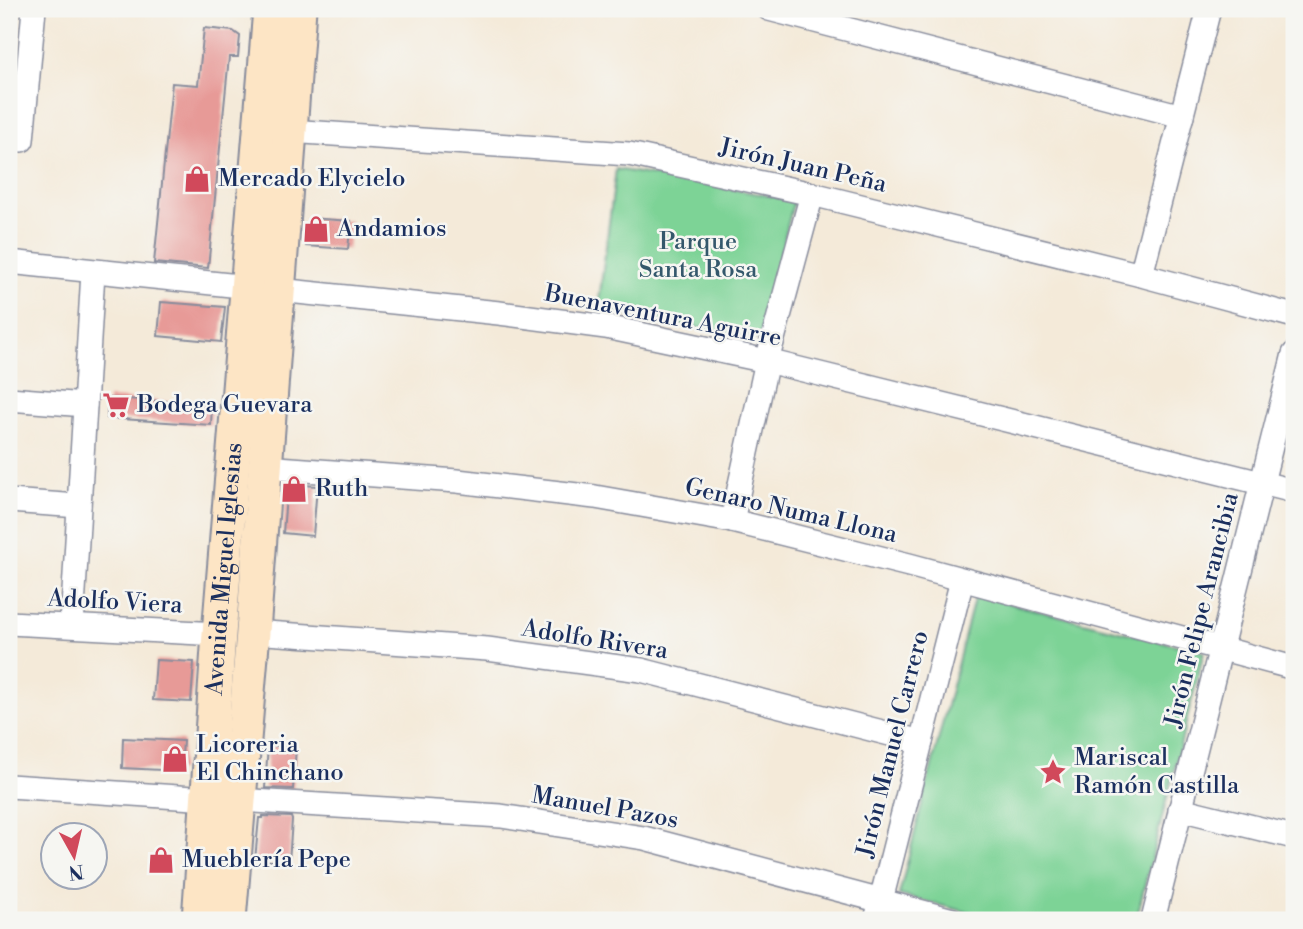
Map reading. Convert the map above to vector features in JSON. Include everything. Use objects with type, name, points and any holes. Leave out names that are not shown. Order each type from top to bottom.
[{"type":"main road","name":"Avenida Miguel Iglesias","points":[[200,920],[253,632],[264,467],[264,288],[270,9]]},
{"type":"main road","name":"Avenida Miguel Iglesias","points":[[229,920],[219,634],[264,288],[289,131],[299,9]]},
{"type":"street","points":[[15,139],[34,9]]},
{"type":"street","points":[[259,9],[270,9]]},
{"type":"street","points":[[769,9],[1182,116]]},
{"type":"street","points":[[1141,275],[1209,9]]},
{"type":"street","name":"Jirón Juan Peña","points":[[289,131],[629,155],[812,194],[1141,275],[1294,316]]},
{"type":"street","points":[[732,521],[767,361],[812,194]]},
{"type":"street","name":"Buenaventura Aguirre","points":[[9,262],[606,327],[767,361],[1294,491]]},
{"type":"street","points":[[72,625],[93,272]]},
{"type":"street","name":"Jirón Felipe Arancibia","points":[[1153,920],[1294,354]]},
{"type":"street","points":[[9,399],[85,405]]},
{"type":"street","name":"Genaro Numa Llona","points":[[264,467],[470,482],[595,497],[732,521],[1294,668]]},
{"type":"street","points":[[9,501],[79,506]]},
{"type":"street","name":"Jirón Manuel Carrero","points":[[879,911],[961,580]]},
{"type":"street","name":"Adolfo Viera","points":[[9,623],[219,634]]},
{"type":"street","name":"Adolfo Rivera","points":[[253,632],[487,649],[641,670],[921,742]]},
{"type":"street","name":"Manuel Pazos","points":[[9,786],[501,816],[644,838],[879,911],[953,920]]},
{"type":"street","points":[[1180,809],[1294,837]]},
{"type":"green space","name":"Parque Santa Rosa","points":[[616,169],[794,200],[759,339],[598,309]]},
{"type":"green space","points":[[975,595],[1204,652],[1136,920],[1000,920],[899,895]]},
{"type":"building","points":[[204,28],[233,31],[240,36],[238,57],[229,57],[208,268],[154,263],[172,83],[198,85]]},
{"type":"building","points":[[309,218],[351,221],[348,249],[306,246]]},
{"type":"building","points":[[161,302],[225,307],[221,342],[158,336]]},
{"type":"building","points":[[108,398],[212,404],[211,425],[107,418]]},
{"type":"building","points":[[287,484],[317,486],[313,536],[283,533]]},
{"type":"building","points":[[156,660],[194,662],[191,702],[153,700]]},
{"type":"building","points":[[123,738],[183,741],[181,771],[122,768]]},
{"type":"building","points":[[268,745],[296,748],[293,789],[265,788]]},
{"type":"building","points":[[291,817],[289,862],[255,860],[259,818]]},
{"type":"place","name":"Mercado Elycielo","points":[[197,179]]},
{"type":"place","name":"Andamios","points":[[316,229]]},
{"type":"place","name":"Bodega Guevara","points":[[116,405]]},
{"type":"place","name":"Ruth","points":[[294,489]]},
{"type":"place","name":"Licoreria El Chinchano","points":[[175,759]]},
{"type":"place","name":"Mariscal Ramón Castilla","points":[[1053,772]]},
{"type":"place","name":"Mueblería Pepe","points":[[161,860]]}]
